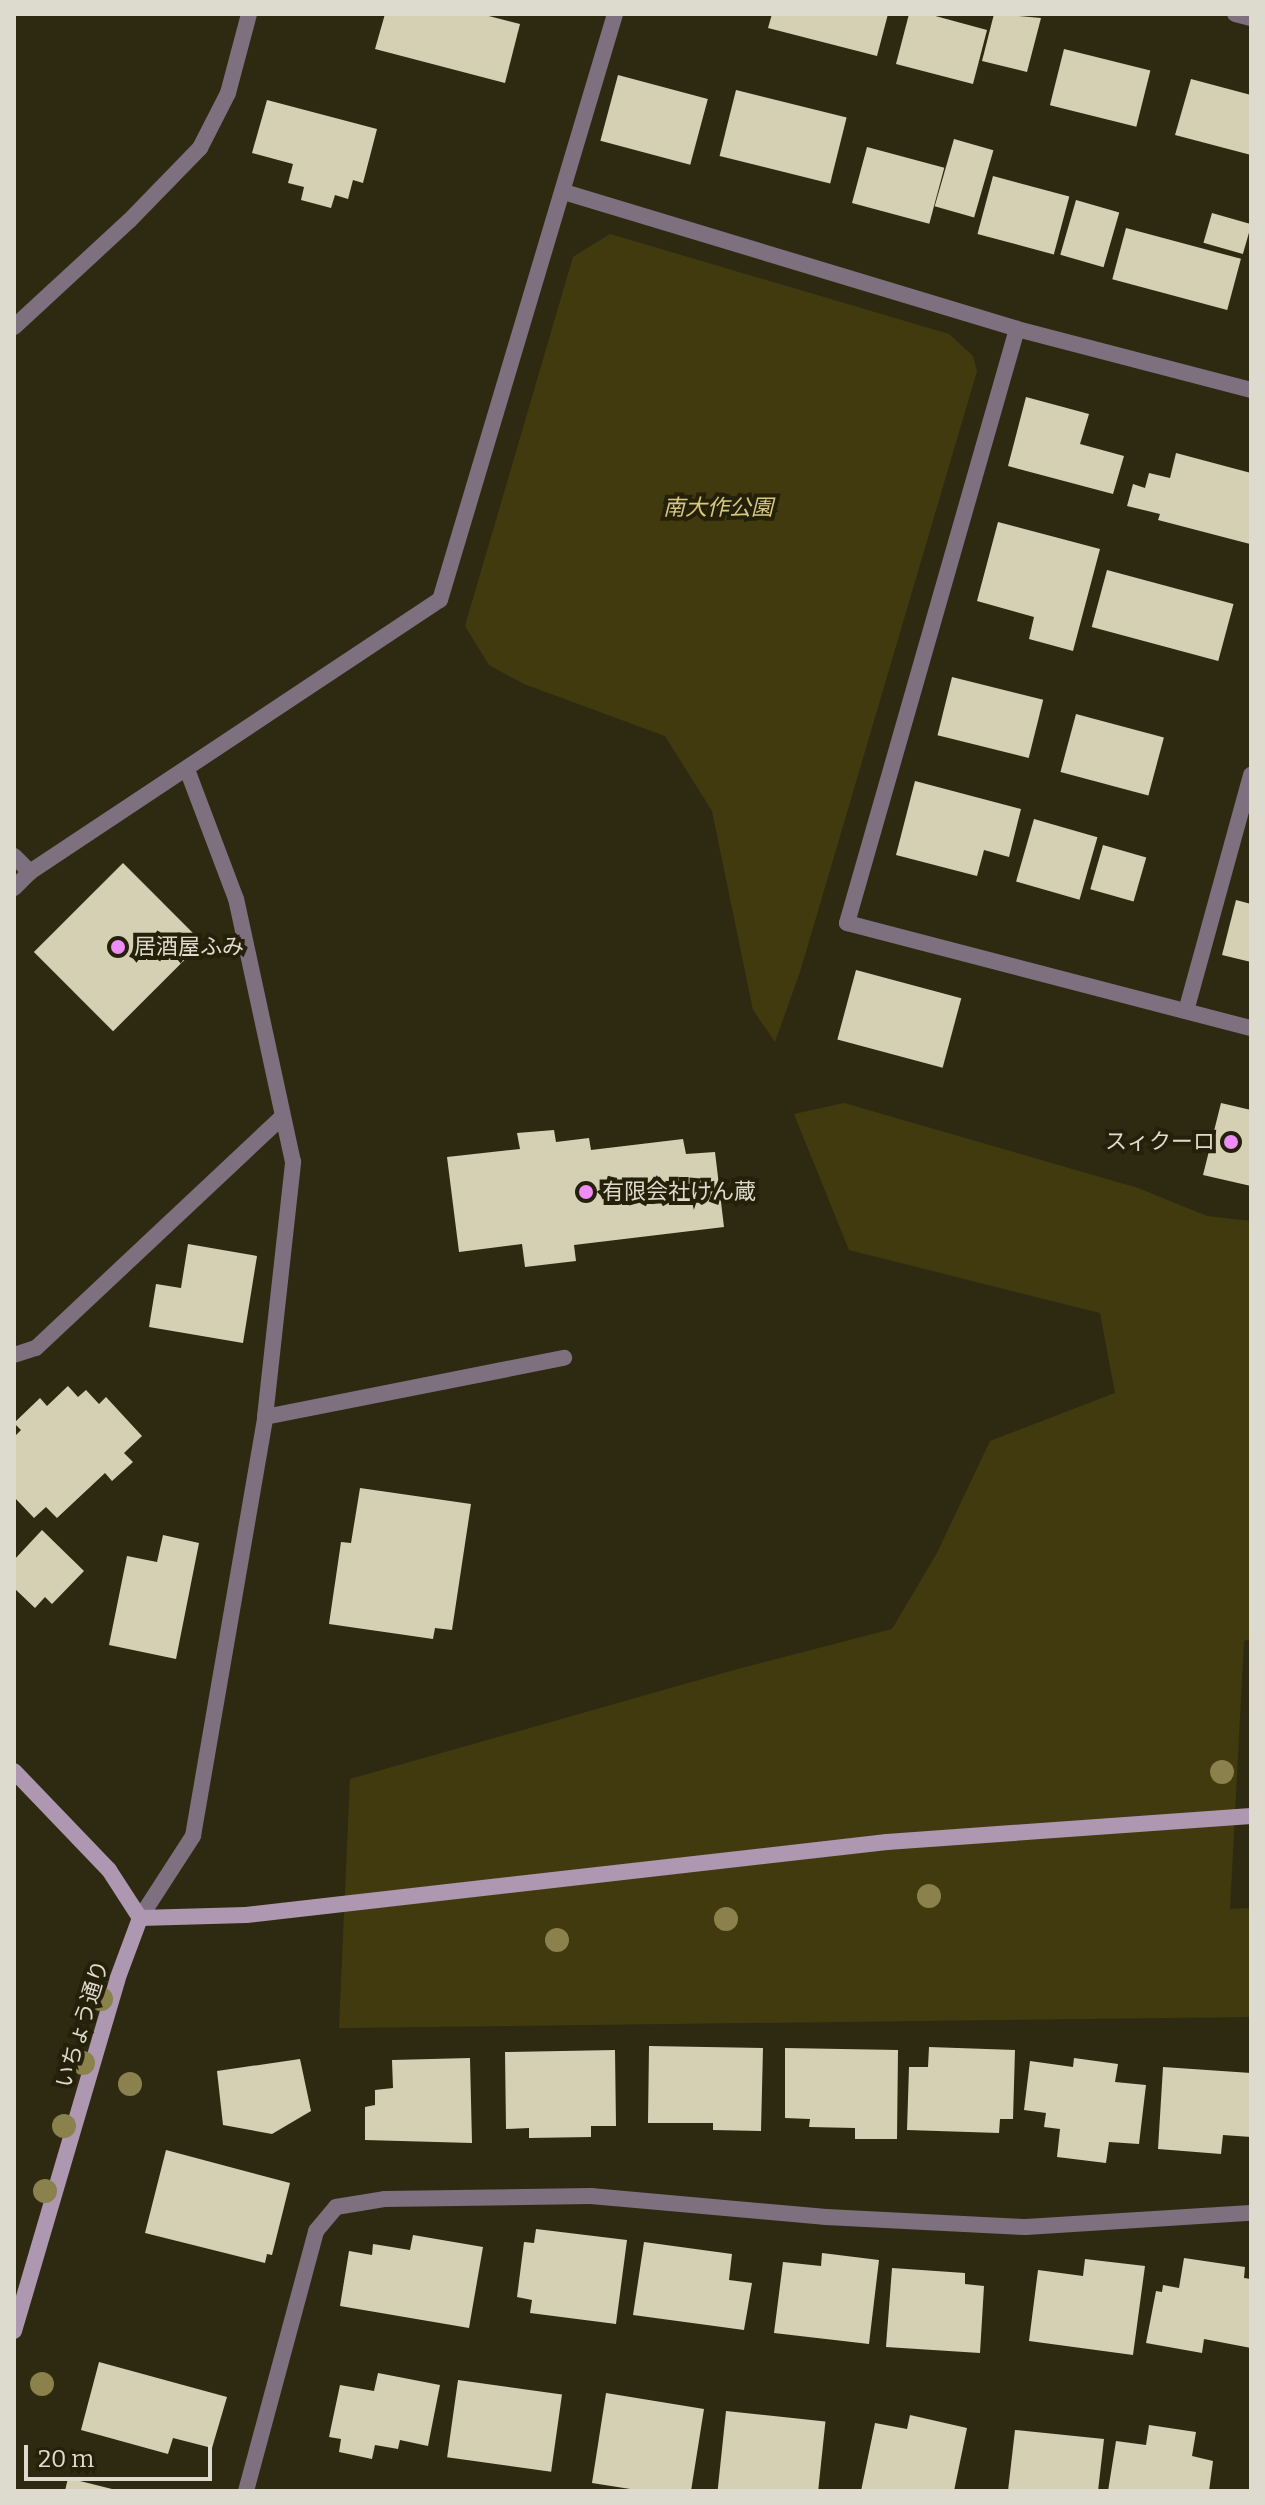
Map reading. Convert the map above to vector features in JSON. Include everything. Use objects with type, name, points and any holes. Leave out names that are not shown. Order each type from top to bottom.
[{"type":"street","points":[[15,323],[203,151],[228,93],[249,14]]},
{"type":"street","points":[[14,888],[30,872],[440,600],[615,14]]},
{"type":"street","points":[[1235,14],[1251,18]]},
{"type":"street","points":[[564,192],[1017,329],[1251,390]]},
{"type":"street","points":[[1017,329],[847,923],[1251,1028]]},
{"type":"street","points":[[140,1918],[193,1836],[265,1417],[293,1162],[236,899],[187,769]]},
{"type":"street","points":[[1186,1011],[1251,775]]},
{"type":"street","points":[[14,856],[30,872]]},
{"type":"street","points":[[14,1355],[36,1348],[282,1117]]},
{"type":"street","points":[[265,1417],[564,1358]]},
{"type":"street","points":[[14,1771],[109,1870],[140,1918]]},
{"type":"street","points":[[140,1918],[246,1915],[887,1842],[1251,1816]]},
{"type":"street","name":"いちょう通り","points":[[14,2331],[117,1980],[140,1918]]},
{"type":"street","points":[[246,2491],[316,2231],[336,2207],[385,2199],[591,2196],[826,2217],[1026,2227],[1251,2213]]},
{"type":"green space","name":"南大作公園","points":[[610,234],[949,334],[973,356],[977,371],[800,972],[775,1042],[753,1010],[712,811],[665,736],[524,684],[489,665],[465,626],[573,257]]},
{"type":"green space","points":[[844,1103],[1138,1188],[1207,1216],[1251,1221],[1251,1639],[1244,1641],[1230,1909],[1251,1908],[1251,2017],[339,2028],[350,1779],[734,1670],[892,1629],[937,1553],[990,1441],[1115,1393],[1100,1313],[849,1250],[794,1114]]},
{"type":"building","points":[[385,14],[481,14],[520,24],[505,83],[375,49]]},
{"type":"building","points":[[772,14],[888,14],[877,56],[768,28]]},
{"type":"building","points":[[909,14],[928,14],[987,30],[973,84],[896,64]]},
{"type":"building","points":[[994,14],[1041,18],[1027,72],[982,61]]},
{"type":"building","points":[[1064,49],[1150,71],[1136,127],[1050,105]]},
{"type":"building","points":[[618,75],[708,99],[690,165],[600,141]]},
{"type":"building","points":[[1191,79],[1251,95],[1251,155],[1175,135]]},
{"type":"building","points":[[736,90],[847,118],[830,184],[720,156]]},
{"type":"building","points":[[267,100],[377,129],[363,183],[353,180],[348,199],[335,195],[331,208],[301,200],[304,187],[288,183],[293,164],[252,153]]},
{"type":"building","points":[[954,139],[993,150],[974,218],[935,206]]},
{"type":"building","points":[[867,147],[944,168],[929,224],[852,203]]},
{"type":"building","points":[[993,176],[1069,196],[1054,254],[977,234]]},
{"type":"building","points":[[1076,200],[1119,212],[1104,267],[1060,255]]},
{"type":"building","points":[[1212,213],[1251,224],[1243,254],[1203,243]]},
{"type":"building","points":[[1126,228],[1241,259],[1227,310],[1112,279]]},
{"type":"building","points":[[1026,397],[1089,414],[1080,444],[1124,456],[1113,494],[1008,466]]},
{"type":"building","points":[[1176,453],[1251,473],[1250,544],[1158,520],[1160,514],[1127,506],[1133,484],[1145,488],[1149,473],[1170,478]]},
{"type":"building","points":[[998,522],[1100,549],[1073,651],[1029,639],[1034,617],[977,601]]},
{"type":"building","points":[[1107,570],[1234,604],[1218,661],[1092,627]]},
{"type":"building","points":[[952,677],[1043,700],[1029,758],[937,735]]},
{"type":"building","points":[[1076,714],[1164,738],[1148,796],[1060,772]]},
{"type":"building","points":[[915,781],[1021,809],[1009,857],[984,850],[977,876],[896,855]]},
{"type":"building","points":[[1034,819],[1097,837],[1080,900],[1016,881]]},
{"type":"building","points":[[1103,845],[1146,857],[1134,902],[1090,889]]},
{"type":"building","name":"居酒屋ふみ","points":[[123,863],[202,942],[113,1031],[34,952]]},
{"type":"building","points":[[1236,900],[1251,904],[1251,962],[1222,955]]},
{"type":"building","points":[[856,970],[961,998],[943,1068],[837,1040]]},
{"type":"building","name":"スィクーロ","points":[[1221,1103],[1251,1110],[1251,1186],[1203,1175]]},
{"type":"building","name":"有限会社けん蔵","points":[[554,1130],[556,1142],[589,1138],[591,1150],[683,1139],[686,1154],[715,1152],[724,1227],[574,1245],[576,1261],[525,1267],[522,1244],[459,1252],[447,1157],[520,1149],[517,1133]]},
{"type":"building","points":[[188,1244],[257,1256],[243,1343],[149,1327],[156,1284],[181,1288]]},
{"type":"building","points":[[68,1386],[78,1397],[86,1390],[99,1404],[106,1397],[142,1436],[124,1453],[133,1462],[112,1481],[105,1473],[57,1518],[46,1507],[34,1518],[14,1497],[14,1437],[21,1430],[14,1423],[40,1398],[47,1406]]},
{"type":"building","points":[[360,1488],[471,1504],[452,1630],[435,1628],[433,1639],[329,1624],[341,1542],[351,1543]]},
{"type":"building","points":[[42,1530],[84,1571],[52,1604],[45,1597],[35,1608],[14,1588],[14,1560]]},
{"type":"building","points":[[163,1535],[199,1543],[176,1659],[109,1645],[127,1556],[157,1562]]},
{"type":"building","points":[[649,2046],[763,2048],[761,2131],[713,2130],[713,2123],[648,2123]]},
{"type":"building","points":[[929,2047],[1015,2050],[1013,2119],[1000,2119],[999,2133],[907,2130],[909,2067],[928,2067]]},
{"type":"building","points":[[785,2048],[898,2050],[897,2139],[855,2139],[855,2128],[809,2127],[810,2119],[785,2118]]},
{"type":"building","points":[[615,2050],[616,2126],[591,2126],[591,2137],[529,2138],[529,2128],[506,2129],[505,2052]]},
{"type":"building","points":[[470,2058],[472,2143],[365,2140],[365,2107],[375,2105],[375,2090],[393,2088],[392,2060]]},
{"type":"building","points":[[1074,2058],[1118,2064],[1115,2082],[1146,2085],[1139,2144],[1109,2142],[1106,2163],[1057,2157],[1060,2129],[1044,2127],[1046,2113],[1024,2110],[1030,2061],[1073,2067]]},
{"type":"building","points":[[300,2059],[311,2111],[272,2134],[223,2125],[217,2071]]},
{"type":"building","points":[[1163,2067],[1251,2073],[1251,2137],[1223,2135],[1221,2154],[1158,2149]]},
{"type":"building","points":[[166,2150],[290,2183],[272,2255],[267,2254],[265,2263],[145,2233]]},
{"type":"building","points":[[536,2229],[627,2240],[616,2324],[530,2313],[532,2300],[517,2297],[524,2242],[534,2243]]},
{"type":"building","points":[[413,2235],[483,2247],[469,2328],[340,2306],[349,2251],[372,2255],[373,2244],[410,2250]]},
{"type":"building","points":[[644,2242],[732,2254],[729,2280],[752,2283],[744,2330],[633,2315]]},
{"type":"building","points":[[822,2253],[879,2260],[869,2344],[774,2333],[783,2262],[821,2266]]},
{"type":"building","points":[[1184,2258],[1245,2267],[1244,2278],[1251,2279],[1251,2348],[1204,2339],[1202,2353],[1146,2343],[1156,2291],[1162,2292],[1163,2285],[1179,2288]]},
{"type":"building","points":[[1085,2259],[1145,2266],[1133,2355],[1029,2341],[1038,2270],[1083,2276]]},
{"type":"building","points":[[892,2268],[965,2273],[965,2284],[984,2286],[980,2353],[886,2347]]},
{"type":"building","points":[[99,2362],[227,2397],[212,2448],[173,2438],[168,2454],[81,2430]]},
{"type":"building","points":[[378,2373],[440,2385],[428,2446],[400,2440],[398,2449],[375,2445],[372,2459],[339,2452],[341,2439],[329,2437],[340,2385],[374,2391]]},
{"type":"building","points":[[458,2380],[562,2395],[551,2472],[447,2457]]},
{"type":"building","points":[[606,2393],[704,2409],[691,2491],[643,2491],[592,2483]]},
{"type":"building","points":[[726,2411],[825,2421],[818,2491],[718,2491]]},
{"type":"building","points":[[910,2415],[967,2428],[954,2491],[861,2491],[875,2423],[907,2429]]},
{"type":"building","points":[[1149,2425],[1196,2432],[1192,2456],[1213,2461],[1209,2491],[1108,2491],[1116,2441],[1146,2445]]},
{"type":"building","points":[[1015,2430],[1104,2439],[1098,2491],[1008,2491]]},
{"type":"building","points":[[68,2478],[116,2490],[116,2491],[65,2491]]},
{"type":"place","name":"居酒屋ふみ","points":[[118,947]]},
{"type":"place","name":"スィクーロ","points":[[1231,1142]]},
{"type":"place","name":"有限会社けん蔵","points":[[586,1192]]}]
